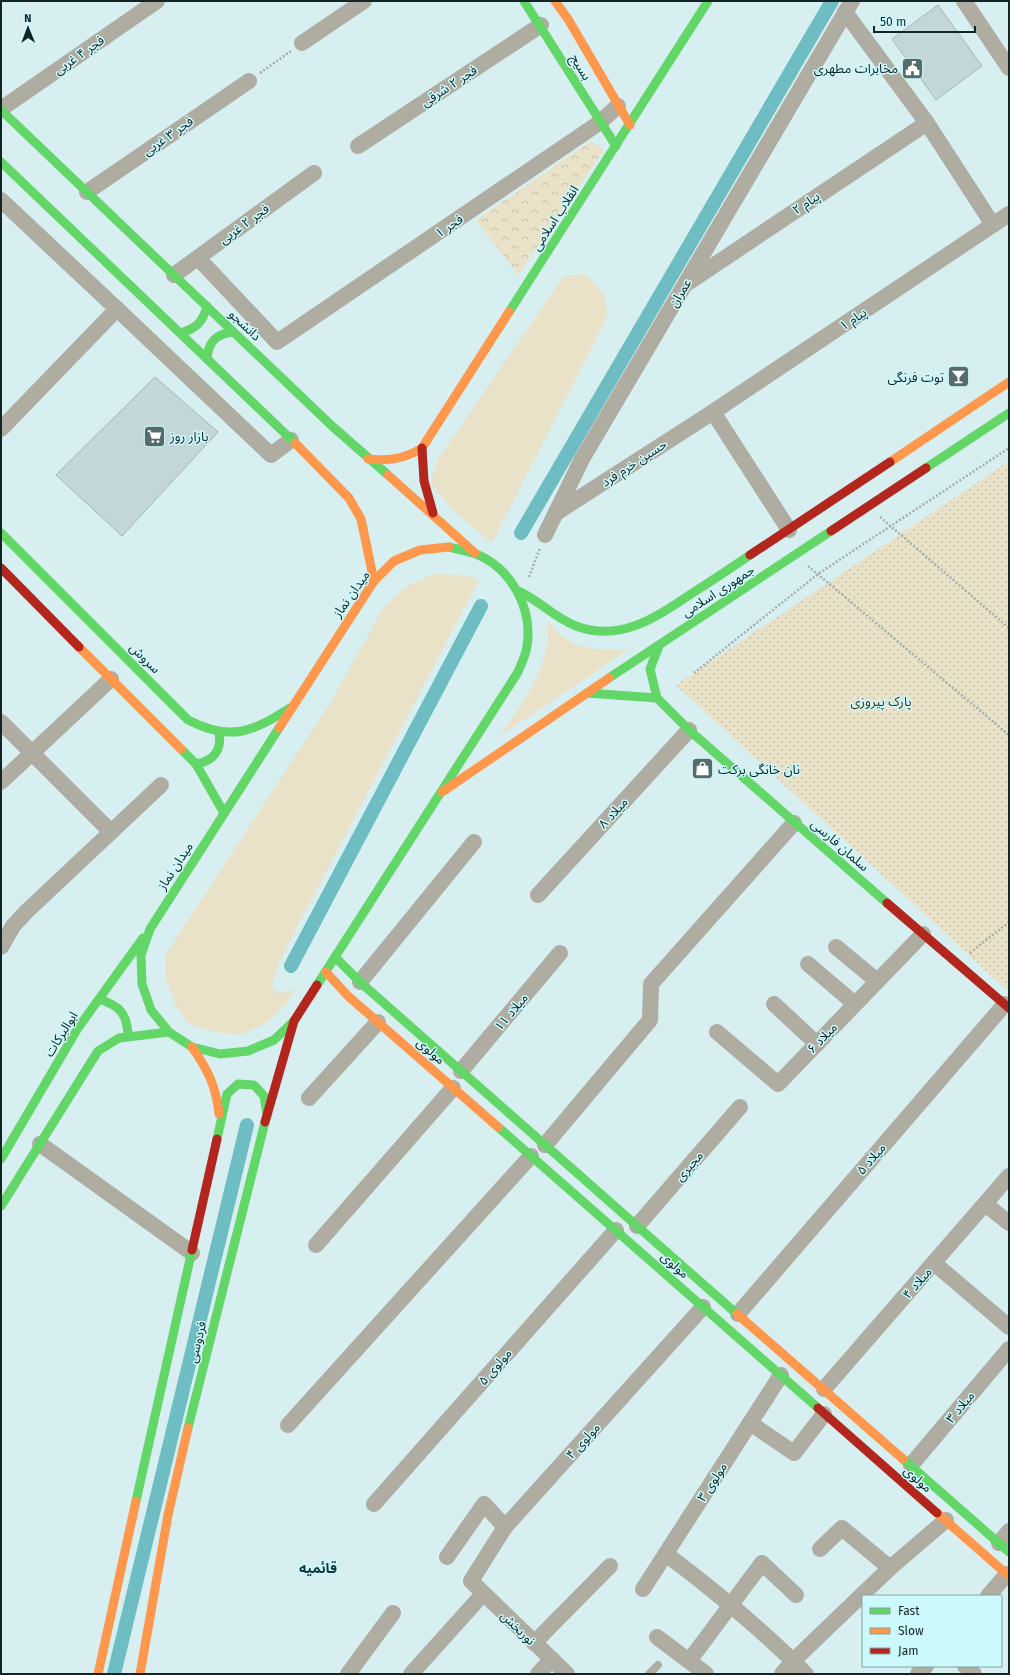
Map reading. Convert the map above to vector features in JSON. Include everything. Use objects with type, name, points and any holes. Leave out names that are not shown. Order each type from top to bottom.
[{"type":"street","name":"فجر ۴ غربی","points":[[1,110],[157,1]]},
{"type":"street","points":[[302,43],[364,1]]},
{"type":"street","name":"بسیج","points":[[524,1],[541,25],[600,124],[616,146]]},
{"type":"street","name":"انقلاب اسلامی","points":[[422,448],[708,1]]},
{"type":"street","points":[[964,1],[1009,68]]},
{"type":"street","name":"بسیج","points":[[561,3],[630,125]]},
{"type":"street","points":[[849,6],[993,225]]},
{"type":"street","name":"عمران","points":[[545,534],[554,513],[582,459],[849,6]]},
{"type":"street","name":"فجر ۲ شرقی","points":[[358,146],[541,25]]},
{"type":"street","name":"فجر ۳ غربی","points":[[87,192],[248,81]]},
{"type":"street","name":"فجر ۱","points":[[198,258],[278,342],[600,124],[618,106]]},
{"type":"street","name":"دانشجو","points":[[1,110],[368,459],[433,513],[476,554]]},
{"type":"street","name":"پیام ۲","points":[[686,284],[927,123]]},
{"type":"street","points":[[1,162],[207,358],[349,498],[361,519],[374,581]]},
{"type":"street","name":"فجر ۲ غربی","points":[[174,275],[314,173]]},
{"type":"street","points":[[1,200],[271,455],[291,440]]},
{"type":"street","name":"پیام ۱","points":[[713,412],[1009,214]]},
{"type":"street","points":[[180,332],[190,330],[199,325],[205,316],[207,306]]},
{"type":"street","points":[[1,429],[117,309]]},
{"type":"street","points":[[207,358],[208,347],[213,338],[222,332],[233,332]]},
{"type":"street","name":"جمهوری اسلامی","points":[[520,592],[551,613],[583,629],[608,632],[633,626],[654,618],[789,530],[919,450],[1009,382]]},
{"type":"street","points":[[713,412],[789,530]]},
{"type":"street","name":"حسین خرم فرد","points":[[554,513],[713,412]]},
{"type":"street","name":"جمهوری اسلامی","points":[[442,792],[586,693],[1009,414]]},
{"type":"street","points":[[368,459],[383,461],[397,460],[409,456],[422,448]]},
{"type":"street","points":[[422,448],[422,478],[426,497],[433,513]]},
{"type":"street","points":[[919,450],[930,466]]},
{"type":"street","name":"سروش","points":[[1,532],[188,720],[206,729],[233,733],[247,731],[271,721],[295,705]]},
{"type":"street","name":"میدان نماز","points":[[449,547],[476,554],[500,569],[520,592],[527,618],[527,646],[518,672],[294,1021],[274,1040],[248,1051],[220,1054],[192,1047],[169,1032],[151,1010],[142,984],[141,956],[150,929],[374,581],[394,561],[420,550],[449,547]]},
{"type":"street","points":[[1,568],[196,764],[224,813]]},
{"type":"street","points":[[586,693],[657,698],[650,669],[659,646]]},
{"type":"street","points":[[1,782],[111,679]]},
{"type":"street","name":"سلمان فارسی","points":[[657,698],[689,730],[794,823],[1007,1006]]},
{"type":"street","points":[[1,722],[111,832]]},
{"type":"street","name":"میلاد ۸","points":[[538,895],[689,730]]},
{"type":"street","points":[[196,764],[211,760],[216,754],[220,748],[219,732]]},
{"type":"street","points":[[1,947],[13,926],[26,912],[160,785]]},
{"type":"street","points":[[545,1144],[650,1020],[651,984],[794,823]]},
{"type":"street","points":[[348,996],[474,842]]},
{"type":"street","name":"ابوالبرکات","points":[[1,1159],[78,1028],[150,929]]},
{"type":"street","name":"میلاد ۶","points":[[717,1032],[778,1084],[923,934]]},
{"type":"street","points":[[836,947],[877,981]]},
{"type":"street","name":"میلاد ۱۱","points":[[461,1071],[560,953]]},
{"type":"street","name":"مولوی","points":[[335,956],[360,982],[910,1465],[1006,1542]]},
{"type":"street","points":[[808,964],[854,1004]]},
{"type":"street","name":"مولوی","points":[[326,972],[348,996],[1008,1575]]},
{"type":"street","points":[[99,999],[112,1003],[122,1011],[128,1023],[128,1036]]},
{"type":"street","points":[[774,1004],[817,1044]]},
{"type":"street","name":"میلاد ۵","points":[[738,1314],[1007,1006]]},
{"type":"street","name":"فردوسی","points":[[140,1674],[170,1508],[267,1115],[294,1021]]},
{"type":"street","points":[[309,1098],[378,1022]]},
{"type":"street","points":[[1,1206],[98,1051],[119,1038],[169,1032]]},
{"type":"street","points":[[192,1047],[209,1069],[217,1092],[220,1123]]},
{"type":"street","name":"فردوسی","points":[[98,1674],[227,1094],[238,1084],[254,1085],[264,1096],[267,1115]]},
{"type":"street","points":[[316,1245],[453,1088]]},
{"type":"street","name":"مجیری","points":[[637,1226],[740,1107]]},
{"type":"street","points":[[40,1144],[192,1253]]},
{"type":"street","points":[[288,1425],[531,1156]]},
{"type":"street","name":"میلاد ۴","points":[[824,1389],[1009,1176]]},
{"type":"street","points":[[985,1204],[1009,1223]]},
{"type":"street","name":"مولوی ۵","points":[[374,1504],[616,1230]]},
{"type":"street","points":[[934,1263],[1009,1327]]},
{"type":"street","name":"مولوی ۴","points":[[471,1581],[505,1527],[703,1307]]},
{"type":"street","points":[[754,1353],[766,1339]]},
{"type":"street","name":"میلاد ۳","points":[[910,1465],[1009,1349]]},
{"type":"street","name":"مولوی ۳","points":[[643,1589],[780,1375]]},
{"type":"street","points":[[750,1423],[794,1453],[824,1414]]},
{"type":"street","points":[[447,1557],[484,1504],[505,1527]]},
{"type":"street","points":[[782,1674],[793,1661],[890,1568],[946,1520]]},
{"type":"street","points":[[820,1549],[842,1528],[890,1568]]},
{"type":"street","points":[[666,1554],[730,1605],[806,1674]]},
{"type":"street","points":[[689,1661],[762,1563],[796,1595]]},
{"type":"street","points":[[534,1643],[610,1566]]},
{"type":"street","points":[[989,1595],[1008,1575]]},
{"type":"street","name":"نوربخش","points":[[471,1581],[567,1674]]},
{"type":"street","points":[[412,1674],[483,1594]]},
{"type":"street","points":[[348,1674],[393,1613]]},
{"type":"street","points":[[657,1637],[706,1674]]},
{"type":"street","points":[[538,1674],[552,1660]]},
{"type":"street","points":[[966,1667],[974,1674]]},
{"type":"lane","points":[[649,1674],[658,1666]]},
{"type":"path","points":[[248,81],[302,43]]},
{"type":"path","points":[[694,673],[818,574],[1009,448]]},
{"type":"path","points":[[868,507],[1009,628]]},
{"type":"path","points":[[520,592],[545,534]]},
{"type":"path","points":[[795,556],[1009,735]]},
{"type":"path","points":[[956,963],[1009,922]]},
{"type":"green space","points":[[591,141],[604,150],[518,275],[476,220]]},
{"type":"green space","points":[[585,274],[604,294],[608,315],[492,543],[453,511],[430,483],[438,459],[564,276]]},
{"type":"green space","name":"پارک پیروزی","points":[[1009,461],[1009,992],[676,685]]},
{"type":"green space","points":[[434,574],[467,575],[479,580],[279,962],[272,986],[277,993],[289,992],[297,988],[284,1006],[266,1023],[241,1035],[214,1032],[189,1024],[175,1004],[166,978],[166,954],[330,703],[382,610],[405,587]]},
{"type":"green space","points":[[547,620],[565,638],[580,645],[596,649],[629,649],[500,736],[530,690],[542,665],[548,638]]},
{"type":"building","points":[[938,5],[982,66],[936,100],[892,39]]},
{"type":"building","points":[[155,377],[218,432],[122,536],[56,475]]},
{"type":"waterway","points":[[521,533],[832,1]]},
{"type":"waterway","points":[[291,966],[481,606]]},
{"type":"waterway","points":[[114,1674],[247,1125]]},
{"type":"traffic: fast","points":[[524,1],[616,146]]},
{"type":"traffic: fast","points":[[509,312],[708,1]]},
{"type":"traffic: fast","points":[[1,110],[332,426],[388,475]]},
{"type":"traffic: fast","points":[[1,162],[295,443]]},
{"type":"traffic: fast","points":[[180,333],[195,327],[201,321],[207,306]]},
{"type":"traffic: fast","points":[[207,358],[214,339],[233,332]]},
{"type":"traffic: fast","points":[[926,468],[1009,413]]},
{"type":"traffic: fast","points":[[609,678],[831,531]]},
{"type":"traffic: fast","points":[[1,533],[188,720],[203,727],[217,731],[241,731],[264,723],[290,708]]},
{"type":"traffic: fast","points":[[317,985],[518,672],[526,653],[528,632],[523,604],[509,579],[500,569],[488,560],[476,554],[449,547]]},
{"type":"traffic: fast","points":[[518,591],[525,594],[568,623],[576,626],[593,630],[608,631],[624,629],[653,618],[667,610],[750,555]]},
{"type":"traffic: fast","points":[[657,698],[650,669],[659,646]]},
{"type":"traffic: fast","points":[[587,693],[657,698]]},
{"type":"traffic: fast","points":[[657,698],[689,730],[887,903]]},
{"type":"traffic: fast","points":[[279,728],[150,929],[141,955],[142,984],[151,1010],[169,1032],[192,1047],[220,1054],[248,1051],[274,1040],[294,1021]]},
{"type":"traffic: fast","points":[[196,764],[208,760],[215,754],[219,744],[219,732]]},
{"type":"traffic: fast","points":[[181,749],[196,764],[224,813]]},
{"type":"traffic: fast","points":[[1,1159],[78,1028],[143,938]]},
{"type":"traffic: fast","points":[[335,957],[360,982],[737,1314]]},
{"type":"traffic: fast","points":[[99,999],[112,1004],[121,1012],[126,1022],[128,1036]]},
{"type":"traffic: fast","points":[[1,1206],[98,1051],[119,1038],[169,1032]]},
{"type":"traffic: fast","points":[[217,1139],[227,1094],[238,1084],[254,1085],[264,1096],[267,1115]]},
{"type":"traffic: fast","points":[[188,1428],[265,1122]]},
{"type":"traffic: fast","points":[[498,1127],[818,1408]]},
{"type":"traffic: fast","points":[[136,1501],[192,1250]]},
{"type":"traffic: fast","points":[[903,1459],[1009,1552]]},
{"type":"traffic: slow","points":[[555,1],[568,19],[630,125]]},
{"type":"traffic: slow","points":[[368,459],[383,460],[403,457],[422,448],[509,312]]},
{"type":"traffic: slow","points":[[890,462],[1009,382]]},
{"type":"traffic: slow","points":[[295,443],[349,498],[361,519],[374,581]]},
{"type":"traffic: slow","points":[[388,475],[475,553]]},
{"type":"traffic: slow","points":[[279,728],[374,581],[394,561],[420,550],[449,547]]},
{"type":"traffic: slow","points":[[79,647],[181,749]]},
{"type":"traffic: slow","points":[[442,792],[609,678]]},
{"type":"traffic: slow","points":[[326,972],[348,996],[498,1127]]},
{"type":"traffic: slow","points":[[192,1047],[203,1063],[210,1079],[216,1095],[219,1114]]},
{"type":"traffic: slow","points":[[737,1314],[903,1459]]},
{"type":"traffic: slow","points":[[140,1674],[168,1515],[188,1428]]},
{"type":"traffic: slow","points":[[98,1674],[136,1501]]},
{"type":"traffic: slow","points":[[937,1513],[1009,1576]]},
{"type":"traffic: jam","points":[[422,448],[424,481],[433,513]]},
{"type":"traffic: jam","points":[[750,555],[890,462]]},
{"type":"traffic: jam","points":[[831,531],[926,468]]},
{"type":"traffic: jam","points":[[1,568],[79,647]]},
{"type":"traffic: jam","points":[[887,903],[1009,1008]]},
{"type":"traffic: jam","points":[[265,1122],[294,1021],[317,985]]},
{"type":"traffic: jam","points":[[192,1250],[217,1139]]},
{"type":"traffic: jam","points":[[818,1408],[937,1513]]},
{"type":"place","name":"مخابرات مطهری","points":[[913,68]]},
{"type":"place","name":"توت فرنگی","points":[[959,377]]},
{"type":"place","name":"بازار روز","points":[[155,436]]},
{"type":"place","name":"نان خانگی برکت","points":[[702,769]]},
{"type":"district","name":"قائمیه","points":[[318,1568]]}]
